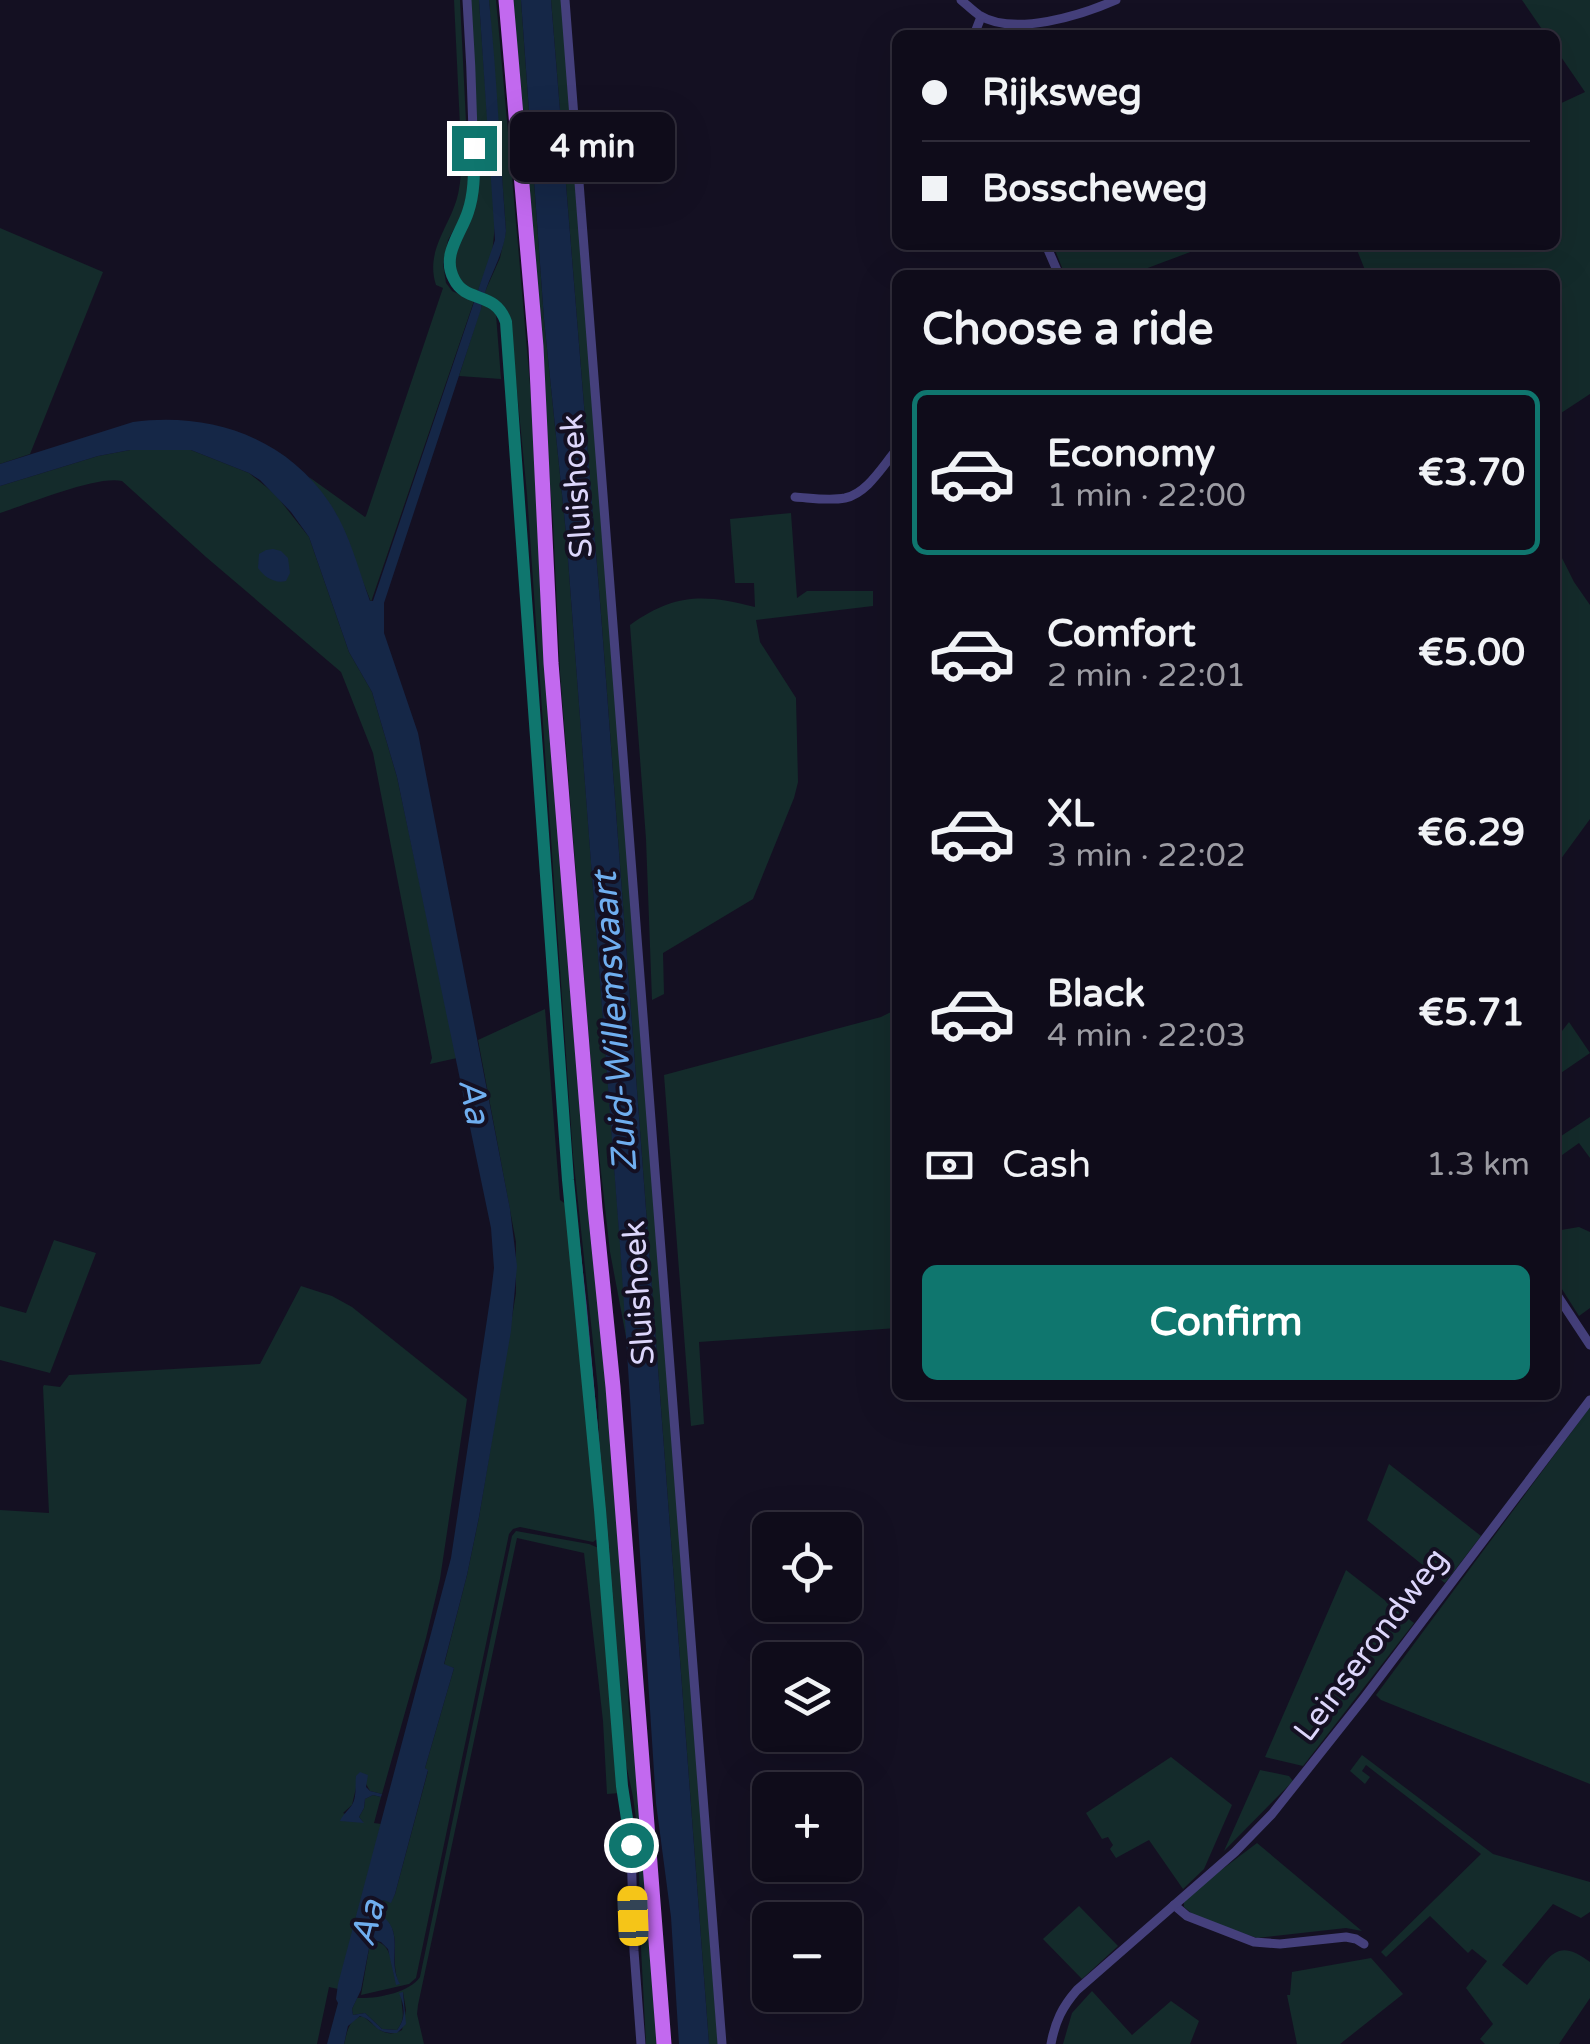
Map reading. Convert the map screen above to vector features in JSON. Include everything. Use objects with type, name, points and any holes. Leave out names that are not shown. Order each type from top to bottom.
[{"type":"main road","points":[[506,0],[536,348],[551,662],[664,2044]]},
{"type":"street","points":[[467,0],[474,180],[468,213],[449,256],[452,276],[460,288],[502,310],[506,322],[568,1180],[597,1470],[622,1786],[631,1845],[641,2044]]},
{"type":"street","name":"Sluishoek","points":[[565,0],[722,2044]]},
{"type":"street","points":[[961,0],[982,17],[1038,23],[1093,10],[1116,0]]},
{"type":"street","points":[[976,30],[982,17]]},
{"type":"street","points":[[795,498],[843,498],[856,494],[866,488],[892,456]]},
{"type":"street","points":[[1560,1300],[1590,1345]]},
{"type":"street","name":"Leinserondweg","points":[[1051,2044],[1054,2023],[1076,1990],[1235,1852],[1282,1801],[1590,1400]]},
{"type":"street","points":[[1174,1904],[1186,1916],[1254,1942],[1280,1944],[1346,1937],[1364,1944]]},
{"type":"green space","points":[[454,0],[460,0],[469,183],[465,209],[448,240],[443,264],[446,283],[452,291],[474,301],[371,602],[336,514],[309,477],[366,516],[443,288],[436,285],[434,259],[456,201],[461,173]]},
{"type":"green space","points":[[470,0],[479,0],[495,225],[492,254],[477,293],[464,286],[453,269],[456,248],[471,214]]},
{"type":"green space","points":[[489,0],[496,0],[532,413],[597,1240],[628,1702],[660,2044],[646,2044],[638,1834],[620,1735],[598,1389],[573,1155],[527,494],[511,329],[504,306],[483,296],[500,258],[506,231]]},
{"type":"green space","points":[[512,0],[521,0],[628,1347],[610,1252],[596,1128]]},
{"type":"green space","points":[[551,0],[563,0],[718,2044],[709,2044]]},
{"type":"green space","points":[[1522,0],[1590,0],[1590,394],[1560,414],[1560,270],[1365,270],[1357,250],[1560,250],[1560,104],[1585,92],[1560,55],[1560,30],[1543,30]]},
{"type":"green space","points":[[0,228],[103,272],[30,454],[0,464]]},
{"type":"green space","points":[[1055,250],[1196,250],[1142,270],[1063,270]]},
{"type":"green space","points":[[482,304],[496,315],[501,379],[459,376]]},
{"type":"green space","points":[[130,450],[191,450],[249,473],[275,494],[309,537],[349,652],[372,692],[397,777],[457,1058],[430,1064],[432,1058],[373,753],[341,672],[122,481],[80,486],[0,513],[0,486]]},
{"type":"green space","points":[[791,513],[797,598],[807,591],[873,591],[873,606],[756,620],[760,642],[796,698],[798,782],[794,798],[753,899],[663,953],[664,994],[652,1000],[646,839],[630,625],[661,607],[690,599],[755,607],[754,583],[735,583],[730,519]]},
{"type":"green space","points":[[1560,554],[1590,605],[1590,819],[1560,860]]},
{"type":"green space","points":[[545,1009],[560,1200],[567,1205],[572,1238],[600,1537],[593,1542],[520,1527],[509,1534],[416,1978],[409,1984],[361,1995],[373,1940],[388,1952],[399,1984],[393,1931],[381,1906],[383,1900],[391,1902],[395,1894],[454,1668],[444,1665],[479,1517],[516,1293],[516,1242],[478,1040]]},
{"type":"green space","points":[[892,1012],[892,1328],[699,1342],[704,1424],[691,1426],[664,1075]]},
{"type":"green space","points":[[1569,1022],[1590,1053],[1560,1074],[1560,1034]]},
{"type":"green space","points":[[1590,1117],[1590,1158],[1579,1143],[1560,1156],[1560,1137]]},
{"type":"green space","points":[[1579,1227],[1590,1232],[1590,1308],[1579,1316],[1560,1286],[1560,1230]]},
{"type":"green space","points":[[54,1240],[96,1253],[50,1373],[0,1360],[0,1306],[26,1313]]},
{"type":"green space","points":[[301,1286],[352,1307],[467,1399],[440,1579],[382,1794],[370,1791],[366,1784],[356,1788],[352,1805],[343,1813],[363,1822],[359,1817],[365,1799],[381,1797],[374,1823],[381,1824],[340,1984],[338,1989],[329,1987],[317,2044],[0,2044],[0,1510],[49,1513],[43,1387],[60,1387],[69,1375],[260,1364]]},
{"type":"green space","points":[[1590,1407],[1590,1784],[1376,1695]]},
{"type":"green space","points":[[1389,1464],[1481,1536],[1445,1583],[1367,1520]]},
{"type":"green space","points":[[516,1531],[601,1549],[620,1793],[607,1794],[584,1553],[517,1538],[418,2005],[424,2044],[344,2044],[358,2017],[363,2016],[386,2033],[402,2030],[406,2010],[403,1992],[402,2020],[397,2030],[382,2029],[365,2013],[353,2015],[352,2009],[357,1998],[392,1994],[420,1977]]},
{"type":"green space","points":[[1346,1570],[1414,1623],[1303,1766],[1265,1757]]},
{"type":"green space","points":[[1362,1755],[1493,1854],[1590,1882],[1590,1912],[1581,1918],[1553,1904],[1502,1965],[1527,1985],[1547,1959],[1560,1951],[1578,1954],[1590,1962],[1590,1998],[1559,2044],[1485,2044],[1480,2039],[1493,2024],[1466,1988],[1487,1961],[1472,1949],[1468,1953],[1430,1916],[1386,1957],[1381,1952],[1481,1854],[1366,1765],[1362,1771],[1370,1777],[1365,1784],[1350,1771]]},
{"type":"green space","points":[[1171,1757],[1232,1805],[1204,1869],[1183,1889],[1149,1840],[1116,1858],[1108,1837],[1102,1839],[1086,1813]]},
{"type":"green space","points":[[1260,1770],[1289,1776],[1293,1781],[1224,1851]]},
{"type":"green space","points":[[1257,1843],[1362,1931],[1346,1928],[1257,1938],[1196,1917],[1184,1907],[1192,1892]]},
{"type":"green space","points":[[1079,1906],[1118,1946],[1082,1979],[1043,1939]]},
{"type":"green space","points":[[1371,1958],[1403,1994],[1340,2044],[1297,2044],[1287,1995],[1292,1972]]},
{"type":"green space","points":[[1092,1991],[1132,2035],[1171,2001],[1199,2021],[1190,2044],[1063,2044],[1072,2013]]},
{"type":"water","name":"Aa","points":[[479,0],[489,0],[506,231],[384,603],[384,633],[418,733],[510,1209],[517,1266],[511,1331],[479,1517],[444,1664],[454,1668],[395,1894],[391,1903],[383,1900],[381,1906],[394,1935],[395,1969],[400,1984],[396,1985],[388,1949],[373,1940],[361,1990],[352,2009],[353,2015],[365,2013],[382,2029],[397,2030],[403,2017],[399,1993],[403,1992],[406,2024],[397,2033],[389,2033],[379,2029],[360,2016],[348,2026],[344,2044],[327,2044],[338,2003],[338,1984],[451,1558],[491,1293],[491,1228],[397,777],[372,692],[349,652],[309,537],[260,480],[191,450],[130,450],[98,456],[0,486],[0,464],[133,422],[189,421],[243,434],[290,460],[329,502],[348,537],[373,601],[495,240]]},
{"type":"water","name":"Zuid-Willemsvaart","points":[[521,0],[551,0],[709,2044],[679,2044],[671,1917],[656,1803],[621,1259]]},
{"type":"water","points":[[273,549],[288,558],[290,573],[286,581],[270,579],[258,568],[259,554]]},
{"type":"water","points":[[360,1772],[368,1775],[366,1787],[382,1794],[381,1797],[365,1799],[359,1817],[364,1823],[340,1821],[354,1802],[356,1776]]},
{"type":"route","points":[[474,148],[468,213],[449,256],[450,268],[460,288],[496,304],[506,322],[568,1180],[582,1303],[622,1786],[631,1845]]}]
